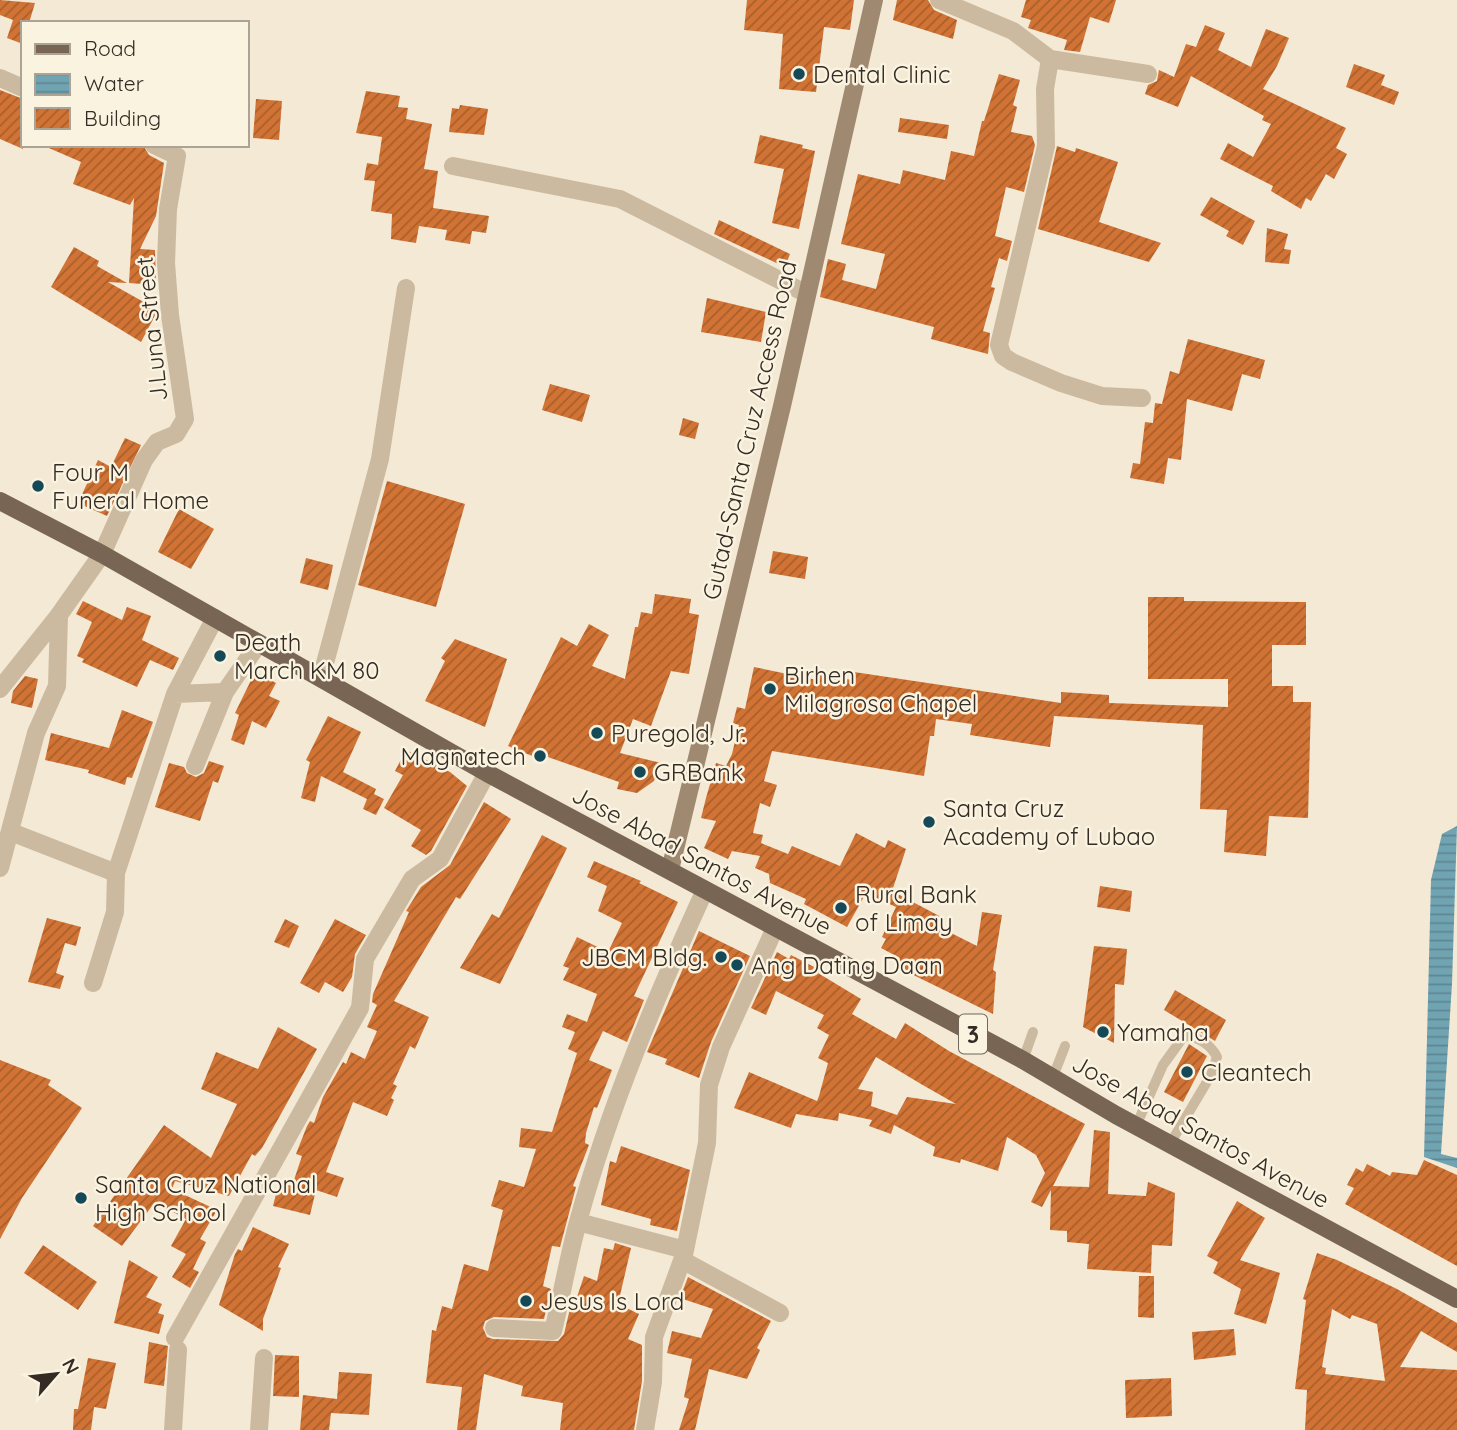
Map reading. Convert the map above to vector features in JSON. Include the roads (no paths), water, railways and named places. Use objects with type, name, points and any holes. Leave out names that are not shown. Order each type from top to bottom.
[{"type":"main road","name":"Gutad-Santa Cruz Access Road","points":[[670,870],[874,0]]},
{"type":"main road","name":"Jose Abad Santos Avenue","points":[[0,501],[102,554],[487,773],[1023,1060],[1136,1126],[1457,1299]]},
{"type":"street","points":[[948,2],[1013,30],[1050,59],[1148,74]]},
{"type":"street","points":[[1050,59],[1045,89],[1046,146],[999,345],[1003,356],[1012,362],[1060,383],[1102,396],[1142,398]]},
{"type":"street","points":[[0,78],[21,87]]},
{"type":"street","name":"J.Luna Street","points":[[102,554],[144,460],[157,442],[176,434],[185,419],[170,315],[166,263],[168,209],[177,156],[158,147]]},
{"type":"street","points":[[453,166],[620,200],[807,294]]},
{"type":"street","points":[[321,678],[380,459],[406,288]]},
{"type":"street","points":[[0,689],[60,615],[102,554]]},
{"type":"street","points":[[0,868],[36,733],[57,686],[60,615]]},
{"type":"street","points":[[93,983],[115,912],[116,873],[175,694],[215,618]]},
{"type":"street","points":[[195,766],[225,692],[259,643]]},
{"type":"street","points":[[175,694],[225,692]]},
{"type":"street","points":[[173,1430],[177,1344],[360,1008],[365,959],[412,879],[440,859],[487,773]]},
{"type":"street","points":[[11,832],[116,873]]},
{"type":"street","points":[[494,1328],[554,1331],[578,1222],[646,1025],[705,890]]},
{"type":"street","points":[[645,1430],[653,1382],[653,1337],[683,1255],[707,1143],[709,1085],[721,1047],[775,928]]},
{"type":"street","points":[[578,1222],[683,1255],[780,1313]]},
{"type":"street","points":[[259,1430],[264,1358]]},
{"type":"lane","points":[[1023,1060],[1033,1032]]},
{"type":"lane","points":[[1136,1126],[1163,1065],[1184,1036],[1193,1036],[1213,1048],[1217,1057],[1211,1075],[1170,1144]]},
{"type":"lane","points":[[1053,1077],[1065,1046]]},
{"type":"water","points":[[1457,826],[1452,984],[1441,1154],[1457,1158],[1457,1168],[1424,1157],[1431,880],[1442,834]]},
{"type":"place","name":"Dental Clinic","points":[[799,74]]},
{"type":"place","name":"Four M Funeral Home","points":[[38,486]]},
{"type":"place","name":"Death March KM 80","points":[[220,656]]},
{"type":"place","name":"Birhen Milagrosa Chapel","points":[[770,689]]},
{"type":"place","name":"Puregold, Jr.","points":[[597,733]]},
{"type":"place","name":"Magnatech","points":[[540,756]]},
{"type":"place","name":"GRBank","points":[[640,772]]},
{"type":"place","name":"Santa Cruz Academy of Lubao","points":[[929,822]]},
{"type":"place","name":"Rural Bank of Limay","points":[[841,908]]},
{"type":"place","name":"JBCM Bldg.","points":[[721,957]]},
{"type":"place","name":"Ang Dating Daan","points":[[737,965]]},
{"type":"place","name":"Yamaha","points":[[1103,1032]]},
{"type":"place","name":"Cleantech","points":[[1187,1072]]},
{"type":"place","name":"Santa Cruz National High School","points":[[81,1198]]},
{"type":"place","name":"Jesus Is Lord","points":[[526,1301]]}]
